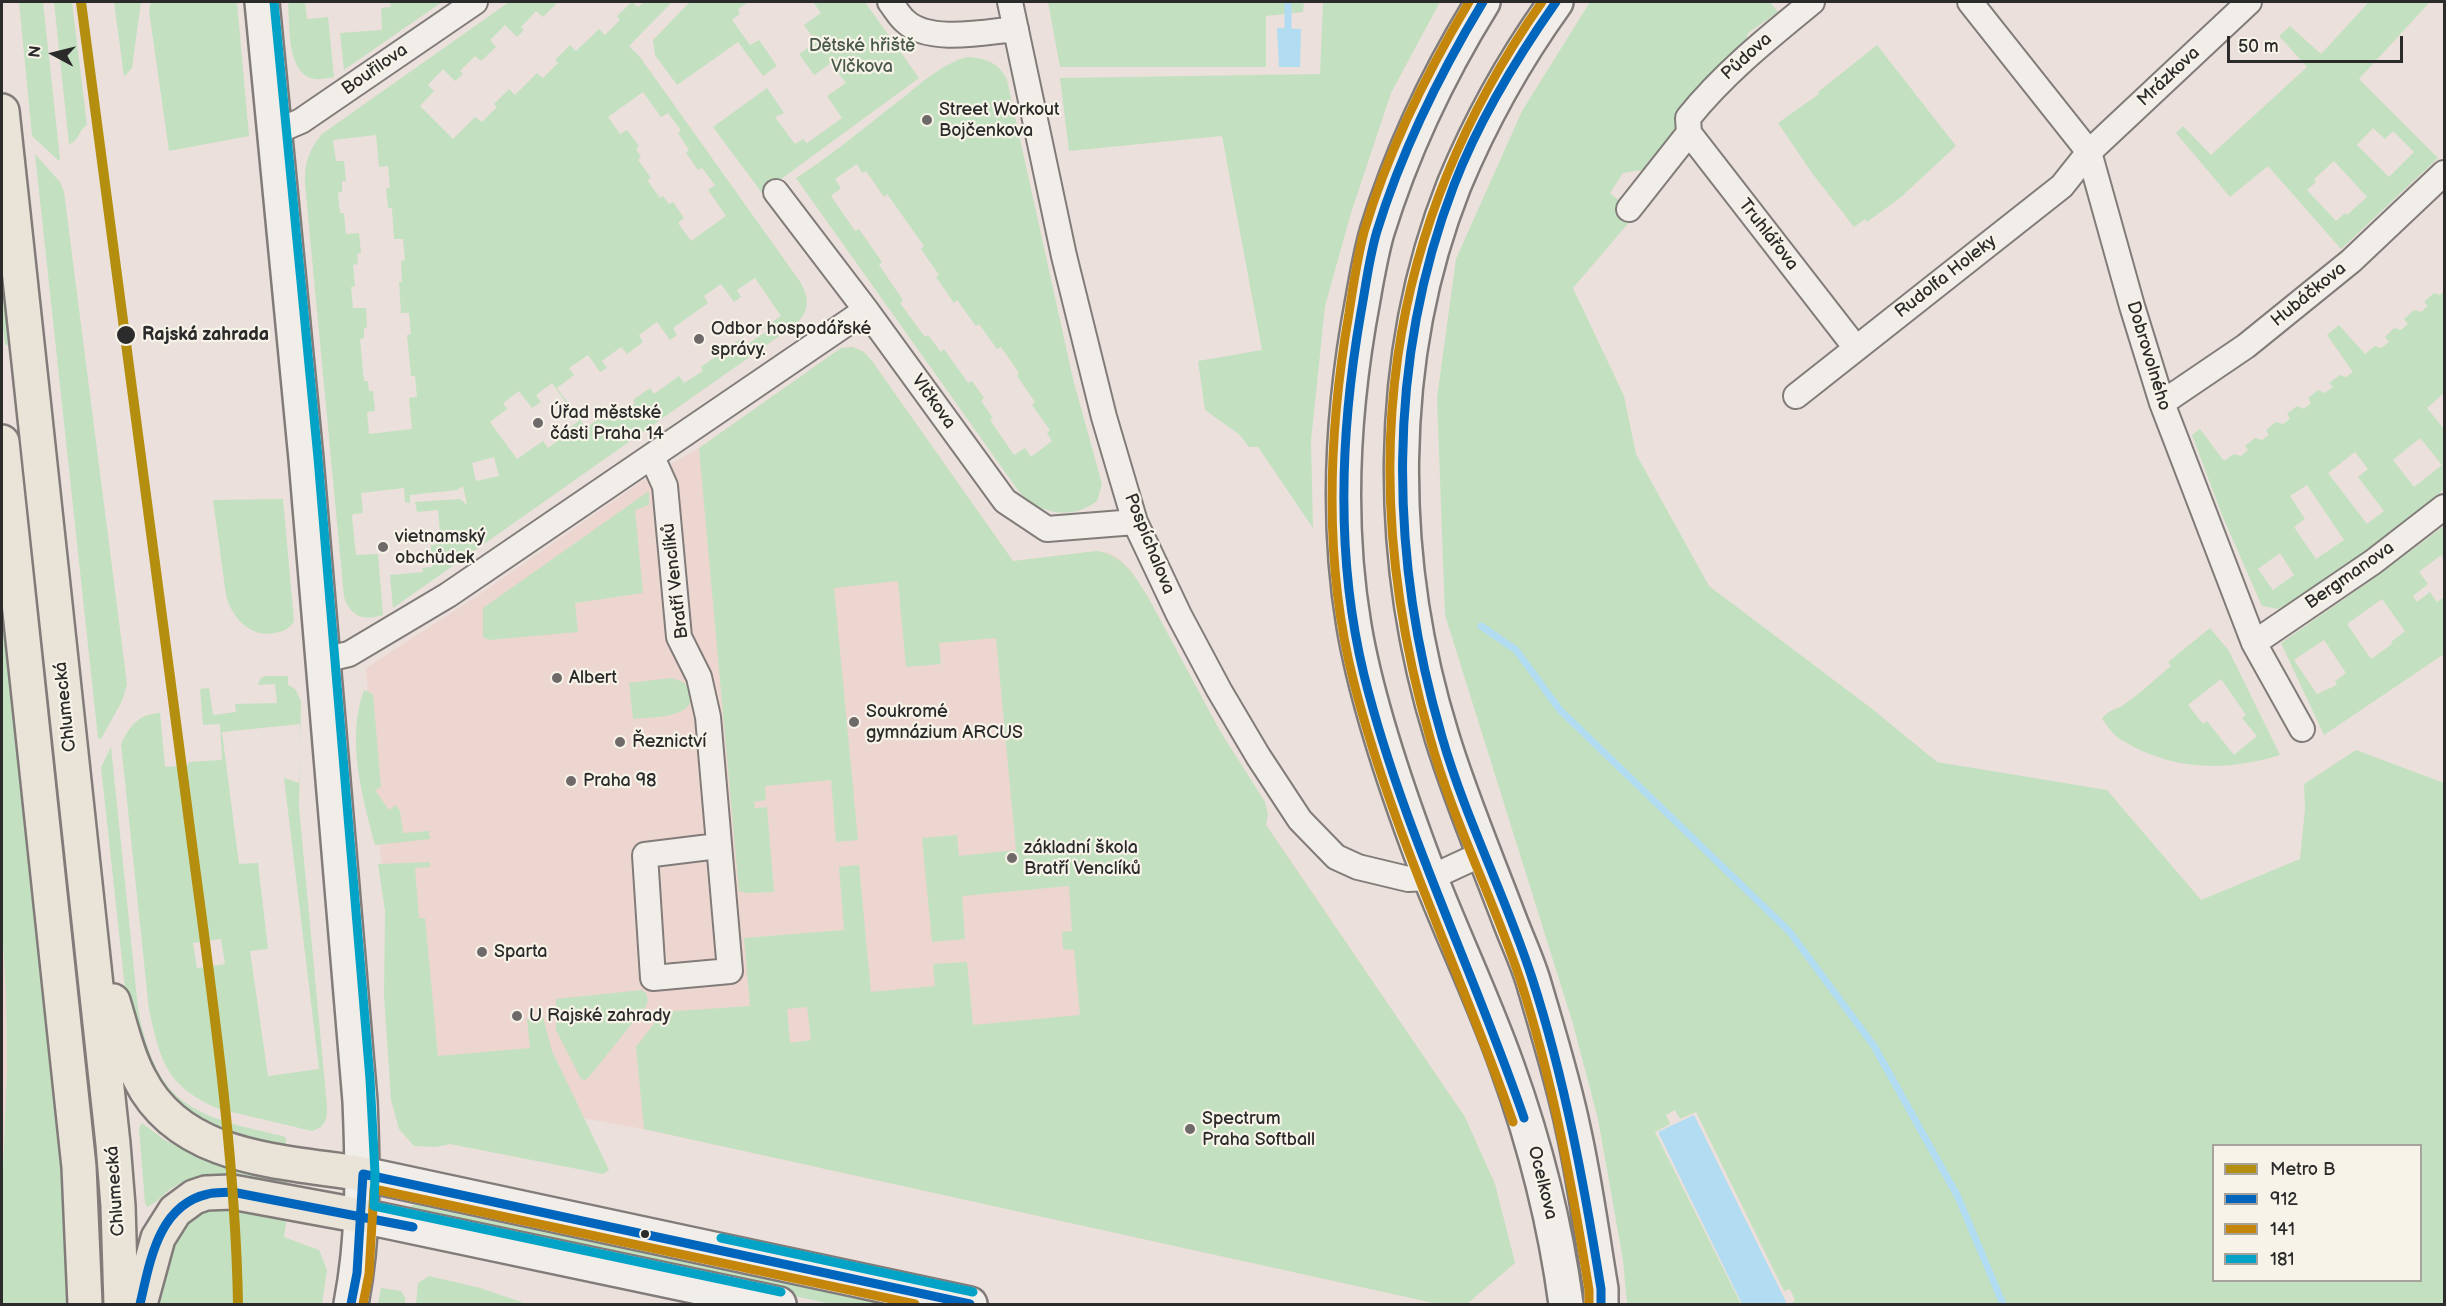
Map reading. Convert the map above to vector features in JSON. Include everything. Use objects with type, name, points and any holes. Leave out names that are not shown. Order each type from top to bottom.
[{"type":"main road","name":"Chlumecká","points":[[2,111],[114,1144],[119,1217],[121,1305]]},
{"type":"main road","name":"Chlumecká","points":[[2,442],[79,1167],[86,1305]]},
{"type":"main road","points":[[90,928],[133,1065],[147,1092],[168,1116],[194,1136],[227,1150],[363,1174]]},
{"type":"main road","points":[[140,1305],[158,1238],[175,1211],[194,1197],[206,1193],[232,1192],[362,1216]]},
{"type":"street","points":[[262,2],[323,660],[358,1080],[363,1174],[362,1216],[357,1273],[351,1305]]},
{"type":"street","name":"Bouřilova","points":[[273,134],[301,121],[475,2]]},
{"type":"street","points":[[890,2],[905,21],[924,32],[946,35],[1016,29]]},
{"type":"street","name":"Pospíchalova","points":[[1010,2],[1064,256],[1104,417],[1136,522],[1179,615],[1219,690],[1258,756],[1300,820],[1336,857],[1358,867],[1408,879],[1431,878],[1484,853]]},
{"type":"street","name":"Ocelkova","points":[[1482,2],[1457,44],[1417,127],[1376,234],[1358,324],[1346,437],[1344,514],[1349,594],[1360,659],[1416,843],[1506,1064],[1542,1172],[1561,1262],[1566,1305]]},
{"type":"street","name":"Ocelkova","points":[[1556,2],[1525,45],[1488,111],[1454,187],[1433,252],[1416,319],[1408,373],[1401,512],[1406,575],[1427,686],[1443,740],[1533,981],[1574,1128],[1601,1305]]},
{"type":"street","name":"Půdova","points":[[1629,209],[1707,95],[1750,52],[1812,2]]},
{"type":"street","name":"Dobrovolného","points":[[1970,2],[2089,152],[2162,403],[2254,643],[2302,729]]},
{"type":"street","name":"Mrázkova","points":[[2089,152],[2249,2]]},
{"type":"street","name":"Truhlářova","points":[[1688,125],[1856,348]]},
{"type":"street","name":"Rudolfa Holeky","points":[[1796,396],[2062,186],[2089,152]]},
{"type":"street","name":"Hubáčkova","points":[[2162,403],[2246,346],[2333,275],[2445,173]]},
{"type":"street","name":"Vlčkova","points":[[776,192],[866,310],[1005,501],[1047,529],[1136,522]]},
{"type":"street","points":[[323,660],[349,654],[457,588],[866,310]]},
{"type":"street","name":"Bratří Venclíků","points":[[652,457],[665,486],[679,638],[699,677],[708,717],[730,971],[653,978],[645,855],[718,846]]},
{"type":"street","name":"Bergmanova","points":[[2254,643],[2373,562],[2445,507]]},
{"type":"street","points":[[363,1174],[970,1305]]},
{"type":"street","points":[[362,1216],[779,1305]]},
{"type":"shaded area","name":"základní škola Bratří Venclíků","points":[[853,347],[864,352],[872,361],[1013,561],[1097,551],[1118,557],[1132,572],[1148,597],[1220,731],[1265,802],[1268,814],[1266,824],[1465,1117],[1495,1184],[1515,1263],[1467,1304],[1438,1304],[644,1129],[571,1116],[442,1082],[400,1035],[378,832],[366,668],[480,594],[651,475],[699,448],[841,348]]},
{"type":"shaded area","points":[[2,925],[7,1070],[2,1195]]},
{"type":"green space","points":[[19,2],[43,2],[59,161],[32,136]]},
{"type":"green space","points":[[54,2],[72,2],[87,125],[75,141],[69,144]]},
{"type":"green space","points":[[114,2],[141,2],[132,68],[124,77]]},
{"type":"green space","points":[[151,2],[237,2],[249,136],[169,151],[149,11]]},
{"type":"green space","points":[[288,2],[305,2],[307,19],[328,17],[334,77],[315,79],[306,75],[299,68],[291,47]]},
{"type":"green space","points":[[390,2],[442,2],[344,70],[340,33],[382,30],[381,8],[391,7]]},
{"type":"green space","points":[[509,2],[558,2],[543,17],[536,11],[521,27],[524,30],[517,37],[505,25],[490,40],[496,47],[481,61],[475,56],[460,71],[463,74],[455,81],[443,69],[428,85],[434,91],[420,106],[453,139],[475,117],[482,122],[497,107],[494,104],[509,89],[515,95],[537,73],[543,78],[558,63],[555,60],[570,45],[576,51],[599,29],[605,35],[620,20],[617,16],[632,2],[638,7],[644,2],[672,2],[629,46],[640,57],[801,283],[806,295],[807,306],[795,325],[393,608],[390,575],[423,572],[422,568],[432,567],[431,545],[441,544],[438,510],[417,512],[415,502],[460,499],[467,505],[463,486],[457,490],[410,495],[410,503],[405,502],[404,488],[361,493],[363,513],[353,514],[352,517],[356,555],[378,554],[383,615],[369,618],[359,616],[350,609],[344,597],[305,184],[308,157],[322,134]],"holes":[[[643,92],[661,117],[668,113],[681,130],[678,133],[689,150],[686,153],[698,170],[702,168],[715,185],[708,190],[726,216],[691,241],[678,223],[684,218],[673,202],[669,204],[663,196],[660,198],[647,180],[651,178],[638,160],[641,157],[636,149],[639,146],[627,130],[620,134],[608,117]],[[376,135],[379,167],[388,166],[390,188],[386,188],[388,208],[392,208],[394,239],[403,239],[405,260],[401,261],[402,282],[399,282],[401,313],[409,313],[411,334],[407,335],[411,376],[415,376],[417,397],[409,398],[412,429],[369,434],[367,412],[375,411],[373,391],[369,391],[368,381],[364,381],[360,339],[364,338],[364,328],[367,327],[366,308],[353,308],[351,287],[355,286],[353,265],[358,264],[357,254],[361,253],[359,233],[346,234],[344,213],[340,213],[338,192],[342,192],[342,181],[346,181],[344,161],[336,161],[333,140]],[[755,278],[781,316],[764,328],[767,331],[748,344],[743,337],[701,367],[703,371],[684,383],[679,376],[654,394],[650,388],[633,400],[635,403],[616,416],[611,410],[586,428],[557,388],[574,375],[569,368],[588,355],[600,372],[607,368],[602,361],[621,347],[627,354],[643,342],[639,335],[657,322],[670,340],[677,335],[673,328],[708,303],[704,296],[721,284],[734,302],[741,297],[737,290]],[[552,383],[579,421],[562,433],[564,436],[548,448],[543,441],[517,459],[490,422],[507,409],[503,403],[519,391],[532,408],[541,402],[536,395]],[[494,457],[499,476],[476,481],[472,463]]]},
{"type":"green space","points":[[690,2],[749,2],[738,9],[740,14],[732,20],[750,45],[759,40],[777,66],[763,76],[738,42],[677,85],[655,55],[653,40]]},
{"type":"green space","name":"Dětské hřiště Vlčkova","points":[[813,2],[865,2],[919,78],[762,193],[713,127],[767,88],[784,113],[775,117],[795,144],[803,139],[807,143],[842,118],[827,96],[846,83],[831,63],[814,75],[799,54],[816,42],[804,25],[821,13]]},
{"type":"green space","points":[[1048,2],[1304,2],[1303,12],[1266,16],[1266,67],[1060,67]]},
{"type":"green space","points":[[1323,2],[1440,2],[1391,93],[1351,213],[1325,306],[1311,441],[1313,528],[1258,447],[1249,447],[1240,435],[1205,410],[1198,361],[1262,350],[1222,136],[1069,151],[1060,78],[1320,74]]},
{"type":"green space","points":[[1590,2],[1770,2],[1778,12],[1748,33],[1743,51],[1680,125],[1657,161],[1643,170],[1623,173],[1610,193],[1624,205],[1638,212],[1573,288],[1624,396],[1636,454],[1709,586],[1871,708],[1937,762],[2107,790],[2201,900],[2300,859],[2305,809],[2304,784],[2356,750],[2444,783],[2444,1304],[1791,1304],[1795,1300],[1790,1289],[1784,1291],[1696,1112],[1680,1119],[1675,1110],[1666,1115],[1670,1124],[1655,1132],[1741,1304],[1627,1304],[1623,1260],[1598,1119],[1573,1024],[1445,615],[1437,398],[1456,259],[1522,111]]},
{"type":"green space","points":[[2369,2],[2430,2],[2359,79],[2438,158],[2341,249],[2268,166],[2230,197],[2176,133],[2183,126],[2211,155],[2307,67],[2279,36],[2290,26],[2321,54]],"holes":[[[2373,128],[2385,139],[2393,131],[2414,152],[2389,177],[2357,145]],[[2334,161],[2367,197],[2347,215],[2345,213],[2336,221],[2307,190],[2316,182],[2314,179]]]},
{"type":"green space","points":[[1877,45],[1956,146],[1900,198],[1867,222],[1865,219],[1854,227],[1812,173],[1778,123],[1819,94],[1818,92]]},
{"type":"green space","points":[[967,57],[991,62],[1000,69],[1007,80],[1073,379],[1102,484],[1097,501],[1078,511],[1067,513],[1047,510],[1020,493],[796,178],[934,74]],"holes":[[[857,164],[862,173],[866,171],[884,197],[887,194],[924,246],[921,249],[939,275],[936,277],[954,303],[957,300],[976,326],[979,324],[997,349],[1001,347],[1019,373],[1017,376],[1035,402],[1032,405],[1050,430],[1047,433],[1052,441],[1031,457],[1025,448],[1014,455],[990,420],[993,418],[981,401],[984,398],[972,381],[968,383],[944,349],[941,352],[928,335],[925,337],[900,303],[903,300],[879,265],[882,262],[859,229],[855,231],[831,196],[841,188],[835,179]]]},
{"type":"green space","points":[[35,154],[60,182],[64,192],[127,684],[122,701],[101,739],[98,738]]},
{"type":"green space","points":[[2,205],[15,344],[10,347],[5,344],[2,321]]},
{"type":"green space","points":[[2444,291],[2444,393],[2427,408],[2444,429],[2444,489],[2418,513],[2318,585],[2278,609],[2262,606],[2222,515],[2192,435],[2200,429],[2224,461],[2234,454],[2241,456],[2248,450],[2245,446],[2255,438],[2262,440],[2269,435],[2266,430],[2276,422],[2283,424],[2290,419],[2287,414],[2297,406],[2304,409],[2311,403],[2308,398],[2318,390],[2325,393],[2333,387],[2329,383],[2340,375],[2346,377],[2353,372],[2327,335],[2339,325],[2365,354],[2375,346],[2381,348],[2389,342],[2385,337],[2394,328],[2401,330],[2408,324],[2404,319],[2414,310],[2421,312],[2428,306],[2424,302],[2434,293],[2440,295]],"holes":[[[2420,438],[2442,465],[2414,487],[2393,460]],[[2355,452],[2368,469],[2358,477],[2384,511],[2367,524],[2328,473]],[[2307,485],[2344,540],[2316,559],[2294,527],[2305,519],[2290,496]],[[2280,553],[2294,575],[2273,590],[2258,569]]]},
{"type":"green space","name":"základní škola Bratří Venclíků","points":[[853,347],[864,352],[872,361],[1013,561],[1097,551],[1106,553],[1127,568],[1148,597],[1220,731],[1265,802],[1268,814],[1266,825],[1465,1117],[1495,1184],[1515,1263],[1467,1304],[1438,1304],[644,1129],[636,1047],[663,1012],[750,1006],[744,938],[844,930],[839,867],[859,865],[871,992],[935,986],[933,964],[967,962],[973,1025],[1080,1015],[1074,950],[1063,949],[1062,932],[1072,931],[1069,886],[962,896],[965,939],[932,942],[922,838],[957,835],[959,856],[1016,850],[996,638],[939,643],[941,664],[906,667],[898,581],[834,588],[858,840],[836,842],[831,780],[765,786],[766,800],[754,802],[755,808],[767,807],[774,892],[739,891],[699,448],[841,348]],"holes":[[[807,1007],[811,1040],[790,1043],[787,1009]]]},
{"type":"green space","points":[[27,476],[97,1083],[111,1304],[99,1304],[21,477]]},
{"type":"green space","points":[[649,491],[649,505],[635,510],[643,593],[575,603],[578,632],[489,640],[483,637],[483,608]]},
{"type":"green space","points":[[283,499],[294,621],[286,630],[269,634],[260,633],[238,619],[229,604],[213,500]]},
{"type":"green space","points":[[2444,526],[2444,559],[2441,555],[2419,572],[2428,584],[2413,596],[2417,602],[2430,592],[2437,602],[2444,597],[2444,654],[2324,735],[2281,643]],"holes":[[[2382,599],[2405,631],[2371,659],[2347,624]],[[2324,640],[2346,673],[2335,681],[2337,685],[2317,694],[2294,660]]]},
{"type":"green space","points":[[2,576],[60,1118],[71,1304],[2,1304],[2,1195],[7,1070],[2,925]]},
{"type":"green space","points":[[2210,628],[2229,651],[2280,755],[2259,761],[2219,766],[2179,763],[2139,750],[2117,737],[2102,719],[2104,716],[2135,697],[2171,666],[2168,662]],"holes":[[[2221,679],[2246,715],[2242,718],[2257,736],[2234,755],[2207,721],[2203,724],[2188,705]]]},
{"type":"green space","points":[[265,676],[288,676],[288,685],[295,689],[301,701],[301,724],[222,732],[239,864],[258,863],[268,949],[250,951],[268,1076],[319,1069],[284,778],[299,783],[300,753],[299,807],[327,1106],[325,1122],[312,1131],[219,1109],[187,1091],[177,1081],[162,1058],[149,1010],[121,744],[136,722],[146,716],[160,713],[165,767],[188,765],[189,762],[222,760],[220,724],[203,725],[200,689],[209,688],[213,715],[236,712],[235,704],[277,703],[275,684],[258,685],[260,679]],"holes":[[[221,939],[225,964],[197,968],[193,943]]]},
{"type":"green space","points":[[671,678],[689,688],[690,703],[685,709],[659,717],[633,719],[629,683]]},
{"type":"green space","points":[[364,690],[373,694],[381,787],[375,790],[389,810],[396,805],[400,811],[403,833],[429,831],[430,839],[375,845],[361,787],[356,748],[356,728]]},
{"type":"green space","points":[[111,747],[138,1008],[146,1041],[156,1067],[168,1086],[202,1113],[283,1136],[286,1138],[286,1147],[229,1135],[170,1106],[128,1016],[101,767]]},
{"type":"green space","points":[[430,862],[430,867],[415,868],[419,918],[425,918],[438,1056],[530,1048],[527,1019],[543,1017],[552,1051],[609,1170],[603,1174],[450,1144],[436,1147],[414,1146],[399,1129],[391,1100],[384,995],[385,911],[378,864]]},
{"type":"green space","points":[[642,990],[646,993],[648,1000],[646,1006],[589,1077],[585,1080],[581,1079],[556,1030],[556,999]]},
{"type":"green space","points":[[142,1123],[166,1141],[200,1156],[287,1177],[288,1189],[232,1178],[204,1177],[177,1185],[147,1207],[139,1128]]},
{"type":"green space","points":[[412,1205],[885,1304],[832,1304],[414,1215],[410,1212]]},
{"type":"green space","points":[[247,1208],[287,1216],[284,1237],[319,1250],[327,1270],[322,1304],[151,1304],[169,1237],[201,1213]]},
{"type":"green space","points":[[429,1276],[480,1288],[527,1304],[416,1304],[418,1283]]},
{"type":"green space","points":[[381,1288],[401,1291],[405,1297],[405,1304],[378,1304]]},
{"type":"water","points":[[1277,28],[1301,29],[1300,67],[1279,67]]},
{"type":"water","points":[[1694,1115],[1787,1304],[1742,1304],[1658,1132]]},
{"type":"waterway","points":[[1288,2],[1288,28]]},
{"type":"waterway","points":[[1481,626],[1516,650],[1560,710],[1789,931],[1874,1046],[1958,1197],[2003,1304]]},
{"type":"metro line","name":"B","points":[[81,2],[219,1055],[232,1180],[238,1304]]},
{"type":"transit line","name":"181","points":[[274,2],[318,458],[370,1079],[375,1173],[374,1206],[781,1292]]},
{"type":"transit line","name":"141","points":[[1469,2],[1409,114],[1384,172],[1364,232],[1352,293],[1337,405],[1333,452],[1333,545],[1344,638],[1370,739],[1408,850],[1513,1122]]},
{"type":"transit line","name":"912","points":[[1483,2],[1451,57],[1410,142],[1374,241],[1354,357],[1349,403],[1345,448],[1345,539],[1348,585],[1355,630],[1364,675],[1380,732],[1418,843],[1524,1118]]},
{"type":"transit line","name":"141","points":[[1542,2],[1488,88],[1447,176],[1417,265],[1398,356],[1390,449],[1393,543],[1406,640],[1439,769],[1498,919],[1532,1017],[1552,1095],[1568,1172],[1589,1290],[1589,1304]]},
{"type":"transit line","name":"912","points":[[1556,2],[1513,68],[1475,137],[1454,185],[1432,252],[1416,321],[1406,390],[1403,460],[1405,530],[1412,600],[1425,669],[1442,737],[1463,798],[1522,948],[1544,1016],[1564,1094],[1601,1289],[1601,1304]]},
{"type":"transit line","name":"912","points":[[351,1304],[357,1273],[363,1174],[970,1304]]},
{"type":"transit line","name":"141","points":[[363,1304],[369,1274],[374,1189],[915,1304]]},
{"type":"transit line","name":"912","points":[[140,1304],[153,1254],[167,1223],[191,1200],[208,1194],[232,1192],[413,1227]]},
{"type":"transit line","name":"181","points":[[721,1238],[973,1292]]},
{"type":"place","name":"Street Workout Bojčenkova","points":[[927,120]]},
{"type":"place","name":"Rajská zahrada","points":[[126,335]]},
{"type":"place","name":"Odbor hospodářské správy.","points":[[699,339]]},
{"type":"place","name":"Úřad městské části Praha 14","points":[[538,423]]},
{"type":"place","name":"vietnamský obchůdek","points":[[383,547]]},
{"type":"place","name":"Albert","points":[[557,678]]},
{"type":"place","name":"Soukromé gymnázium ARCUS","points":[[854,722]]},
{"type":"place","name":"Řeznictví","points":[[620,742]]},
{"type":"place","name":"Praha 98","points":[[571,781]]},
{"type":"place","name":"základní škola Bratří Venclíků","points":[[1012,858]]},
{"type":"place","name":"Sparta","points":[[482,952]]},
{"type":"place","name":"U Rajské zahrady","points":[[517,1016]]},
{"type":"place","name":"Spectrum Praha Softball","points":[[1190,1129]]}]
